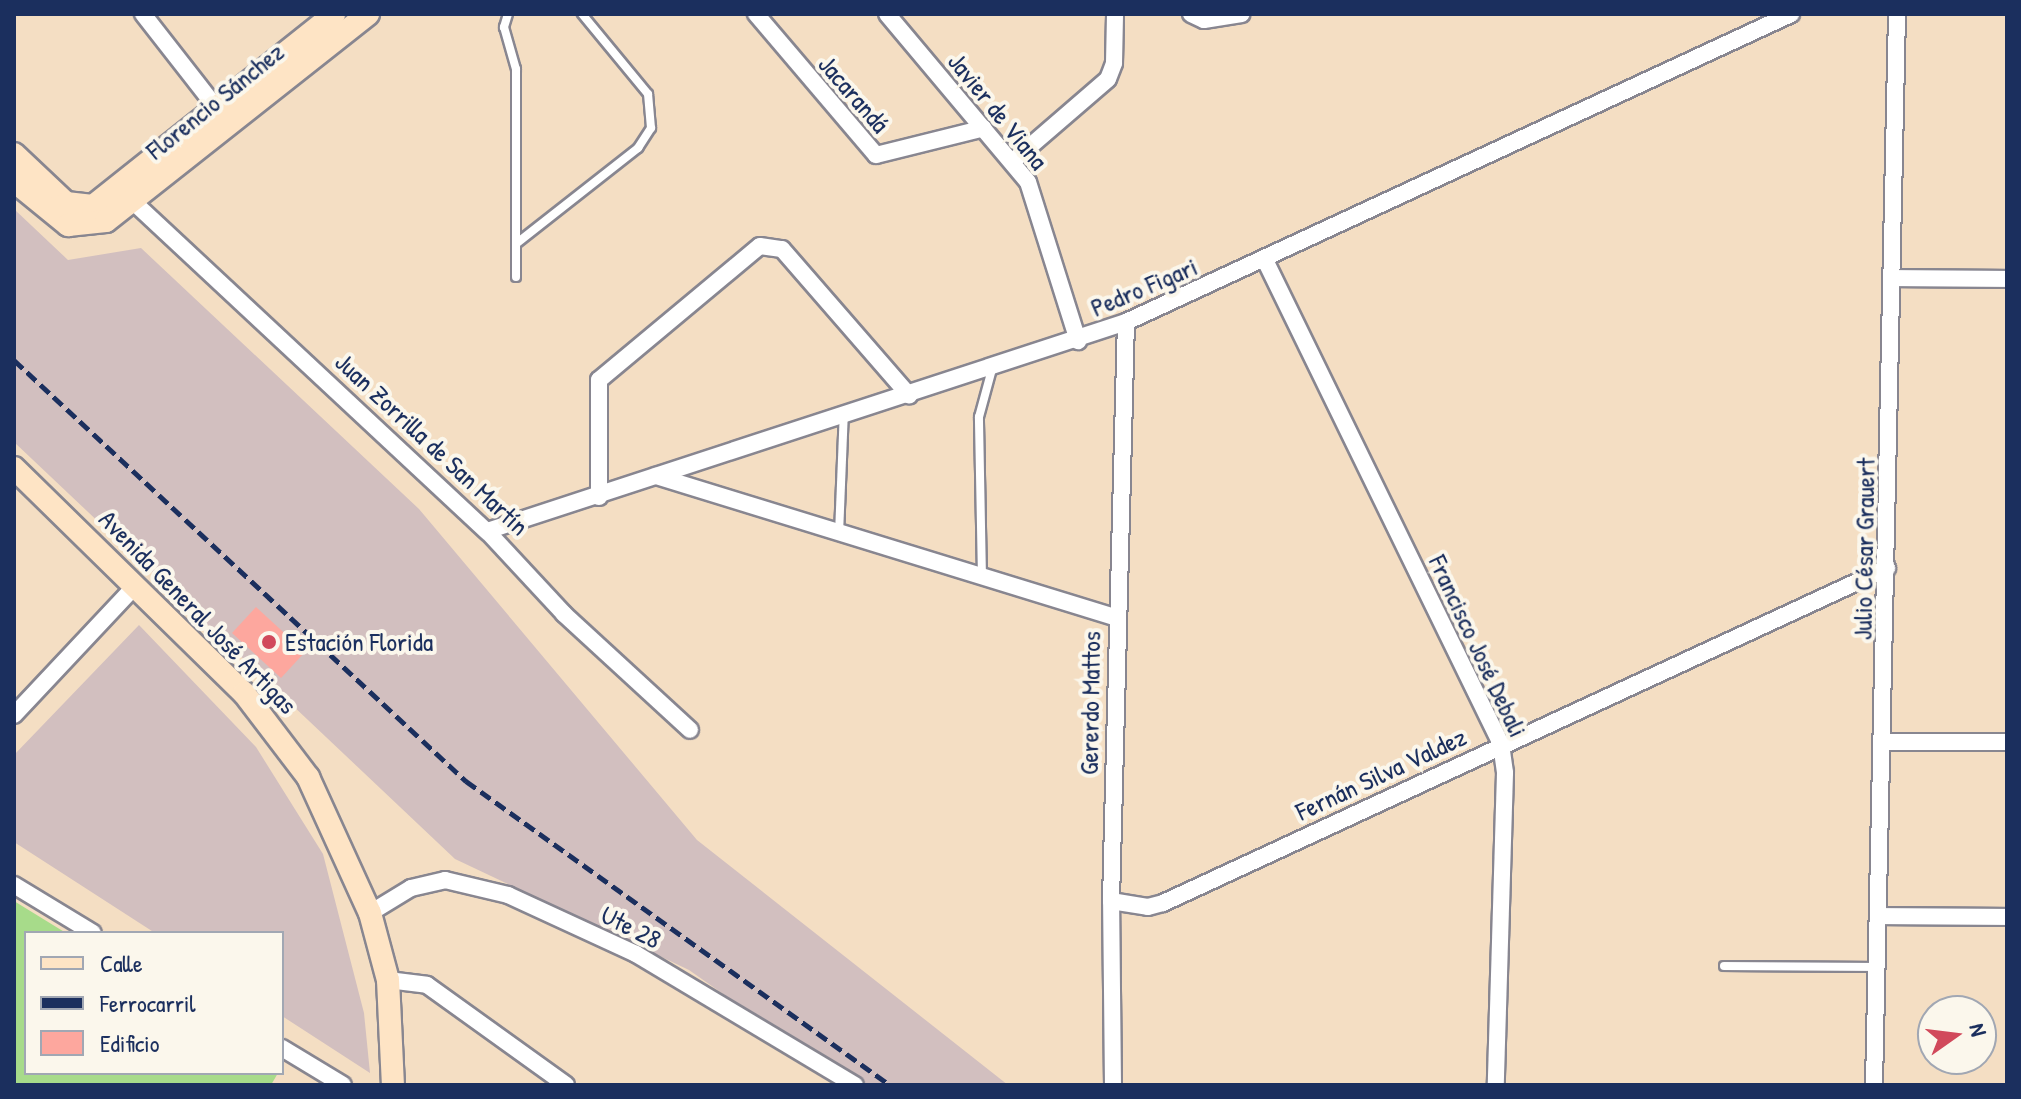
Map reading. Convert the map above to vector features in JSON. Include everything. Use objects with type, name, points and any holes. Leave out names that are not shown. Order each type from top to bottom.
[{"type":"street","points":[[143,14],[223,117]]},
{"type":"street","name":"Florencio Sánchez","points":[[127,196],[223,117],[334,14]]},
{"type":"street","name":"Florencio Sánchez","points":[[223,117],[368,14]]},
{"type":"street","name":"Jacarandá","points":[[756,14],[876,155],[984,128]]},
{"type":"street","name":"Javier de Viana","points":[[887,14],[1028,182],[1078,341]]},
{"type":"street","points":[[1013,161],[1108,79],[1114,63],[1115,14]]},
{"type":"street","points":[[1191,14],[1204,20],[1242,14]]},
{"type":"street","name":"Pedro Figari","points":[[487,531],[599,497],[844,412],[909,395],[1078,341],[1126,322],[1791,14]]},
{"type":"street","name":"Julio César Grauert","points":[[1874,1085],[1886,742],[1897,14]]},
{"type":"street","points":[[14,154],[73,206],[93,206],[127,196]]},
{"type":"street","points":[[14,181],[46,211],[75,226],[106,221],[127,196]]},
{"type":"street","name":"Juan Zorrilla de San Martín","points":[[127,196],[487,531],[564,614],[690,730]]},
{"type":"street","points":[[599,497],[599,380],[760,246],[782,249],[909,395]]},
{"type":"street","name":"Francisco José Debali","points":[[1265,260],[1501,744],[1505,773],[1496,1085]]},
{"type":"street","points":[[1893,278],[2007,279]]},
{"type":"street","name":"Gererdo Mattos","points":[[1113,1085],[1111,901],[1115,617],[1126,322]]},
{"type":"street","name":"Avenida General José Artigas","points":[[14,468],[244,693],[285,742],[331,819],[370,913],[388,980],[393,1085]]},
{"type":"street","points":[[656,476],[1115,617]]},
{"type":"street","name":"Fernán Silva Valdez","points":[[1111,901],[1148,907],[1163,903],[1887,568]]},
{"type":"street","points":[[14,715],[136,585]]},
{"type":"street","points":[[1886,742],[2007,742]]},
{"type":"street","name":"Ute 28","points":[[370,913],[411,888],[445,880],[508,895],[636,954],[855,1085]]},
{"type":"street","points":[[14,885],[90,931]]},
{"type":"street","points":[[1879,916],[2007,917]]},
{"type":"street","points":[[388,980],[427,985],[566,1085]]},
{"type":"street","points":[[284,1049],[343,1085]]},
{"type":"lane","points":[[508,14],[504,27],[516,69],[516,277]]},
{"type":"lane","points":[[517,243],[638,148],[651,128],[648,94],[582,14]]},
{"type":"lane","points":[[982,578],[979,417],[992,369]]},
{"type":"lane","points":[[839,534],[844,412]]},
{"type":"lane","points":[[1724,966],[1878,967]]},
{"type":"shaded area","points":[[14,209],[68,260],[141,248],[419,509],[697,840],[1008,1085],[853,1085],[689,970],[455,859],[14,442]]},
{"type":"shaded area","points":[[139,625],[256,747],[323,854],[364,1013],[370,1073],[284,1017],[284,931],[152,931],[14,842],[14,755]]},
{"type":"green space","points":[[14,901],[63,931],[24,931],[24,1075],[277,1075],[271,1085],[14,1085]]},
{"type":"building","name":"Estación Florida","points":[[256,607],[305,652],[281,678],[232,633]]},
{"type":"railway","points":[[14,360],[466,781],[890,1085]]},
{"type":"place","name":"Estación Florida","points":[[269,642]]}]
